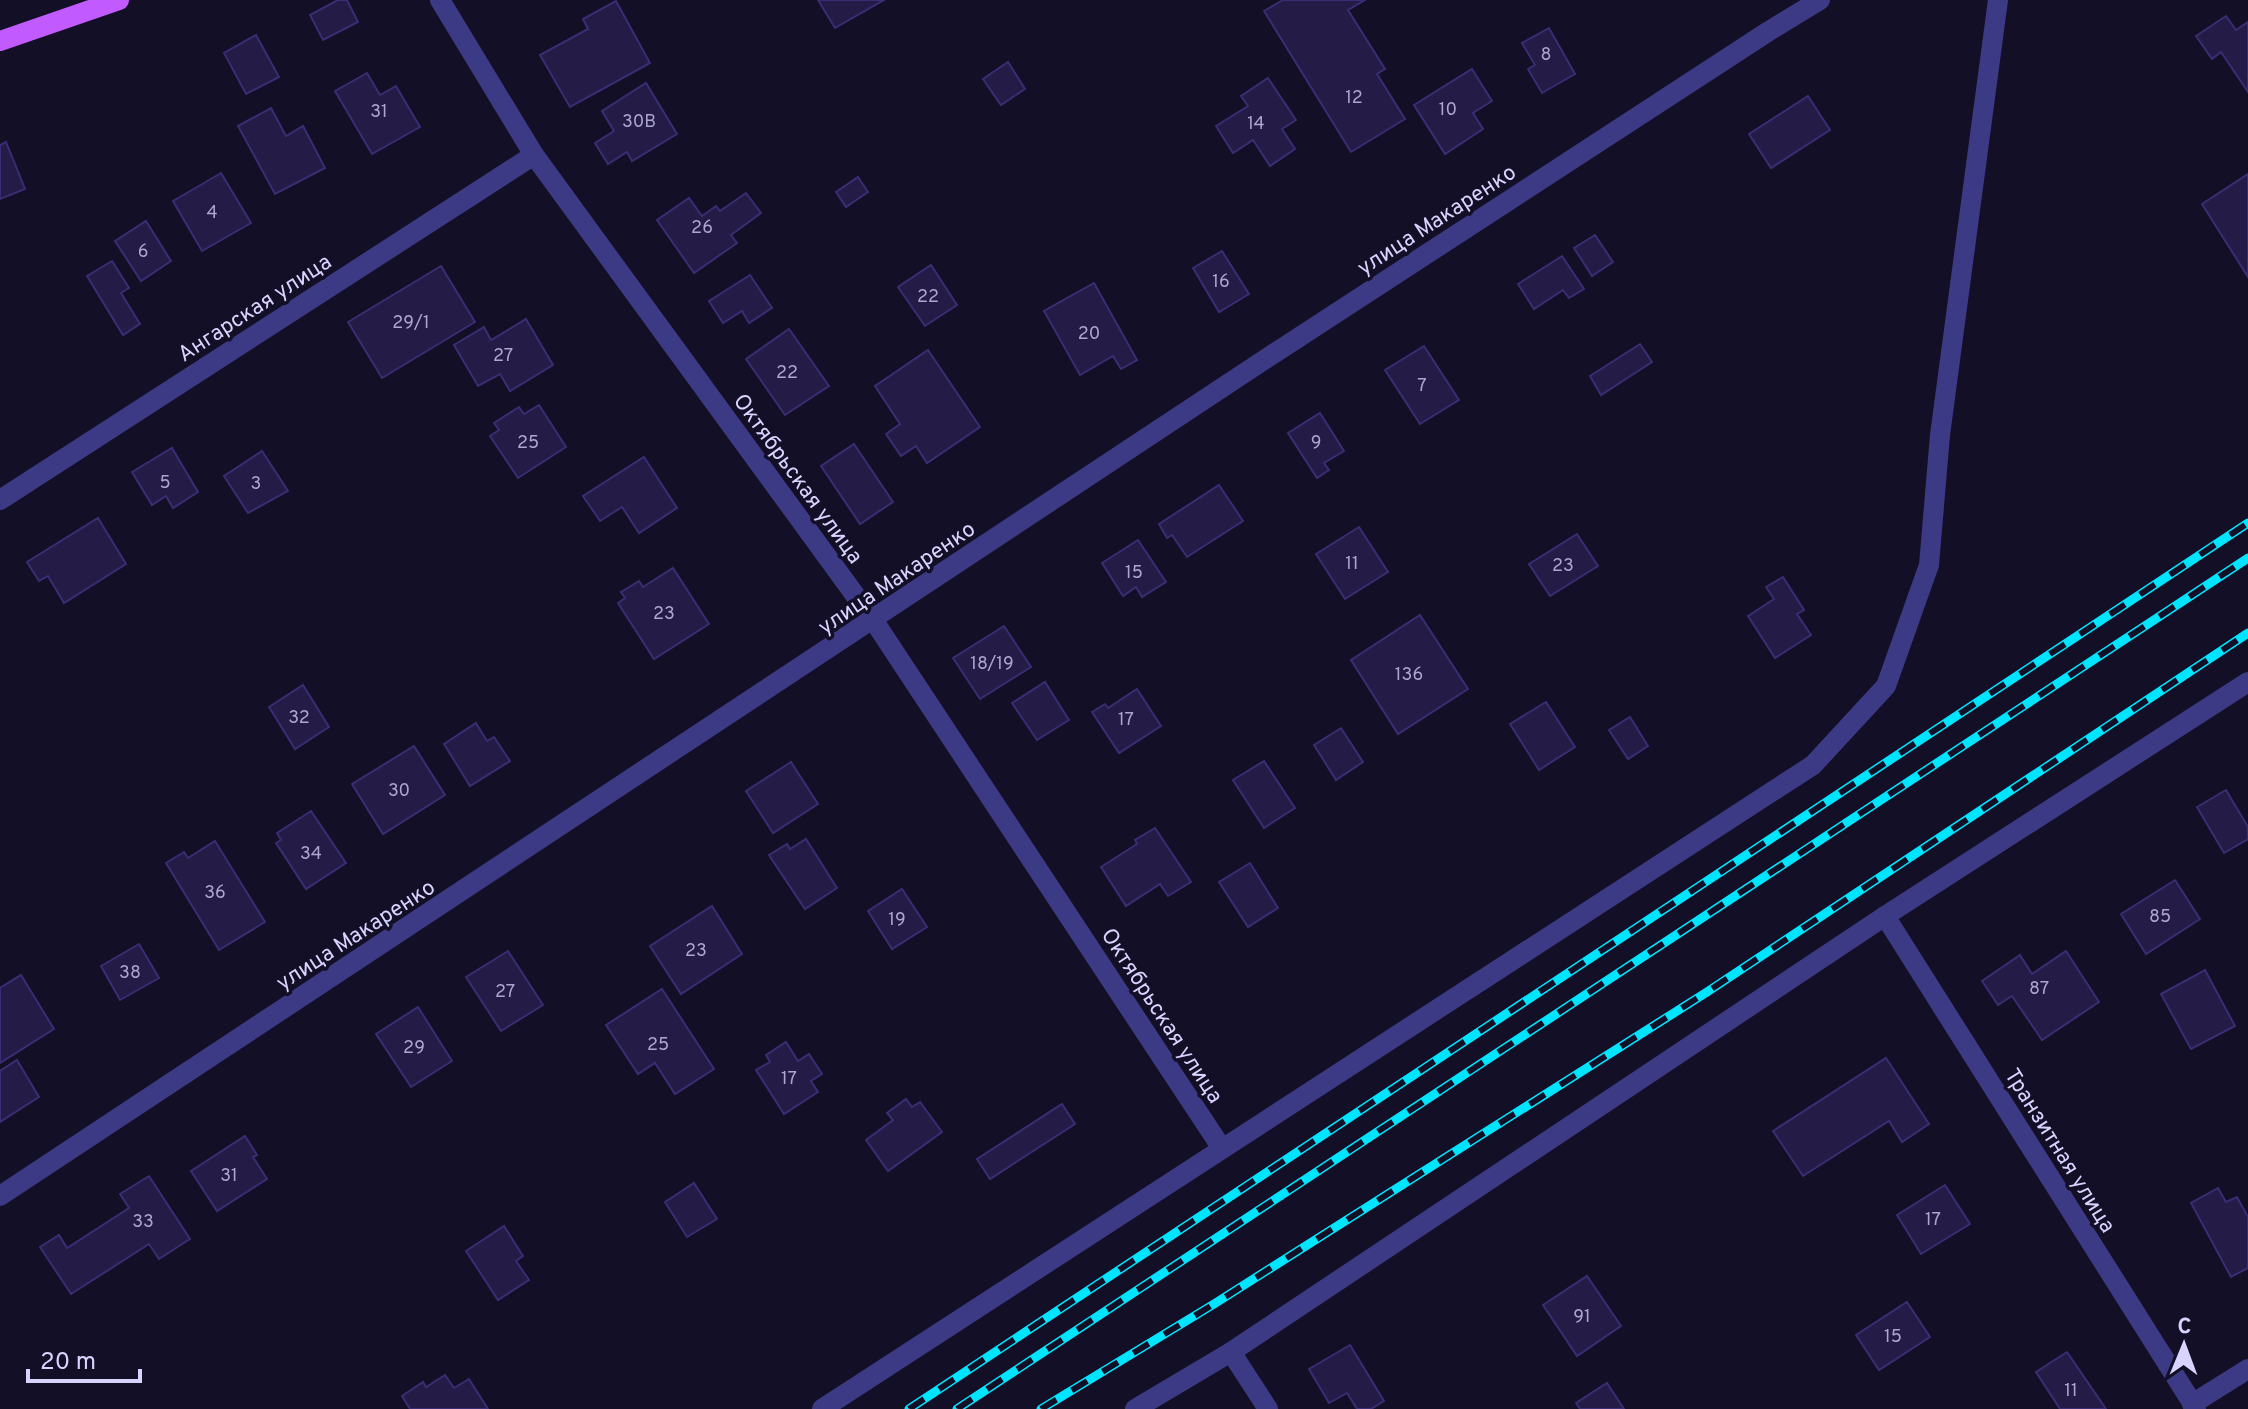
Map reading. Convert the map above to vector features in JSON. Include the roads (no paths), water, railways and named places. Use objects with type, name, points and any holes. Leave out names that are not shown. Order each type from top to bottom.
[{"type":"main road","points":[[0,41],[119,0]]},
{"type":"street","name":"Октябрьская улица","points":[[440,0],[534,155],[874,621],[1221,1147]]},
{"type":"street","name":"улица Макаренко","points":[[0,1196],[874,621],[1264,360],[1820,0]]},
{"type":"street","points":[[822,1409],[1813,765],[1886,686],[1929,565],[1940,435],[1998,0]]},
{"type":"street","name":"Ангарская улица","points":[[0,500],[534,155]]},
{"type":"street","points":[[1135,1409],[1231,1352],[1885,916],[2248,682]]},
{"type":"street","name":"Транзитная улица","points":[[1885,916],[2194,1406]]},
{"type":"street","points":[[1231,1352],[1268,1409]]},
{"type":"street","points":[[2194,1406],[2248,1369]]},
{"type":"railway","points":[[909,1409],[2248,523]]},
{"type":"railway","points":[[957,1409],[2248,558]]},
{"type":"railway","points":[[1041,1409],[1214,1304],[1707,992],[2248,633]]}]
